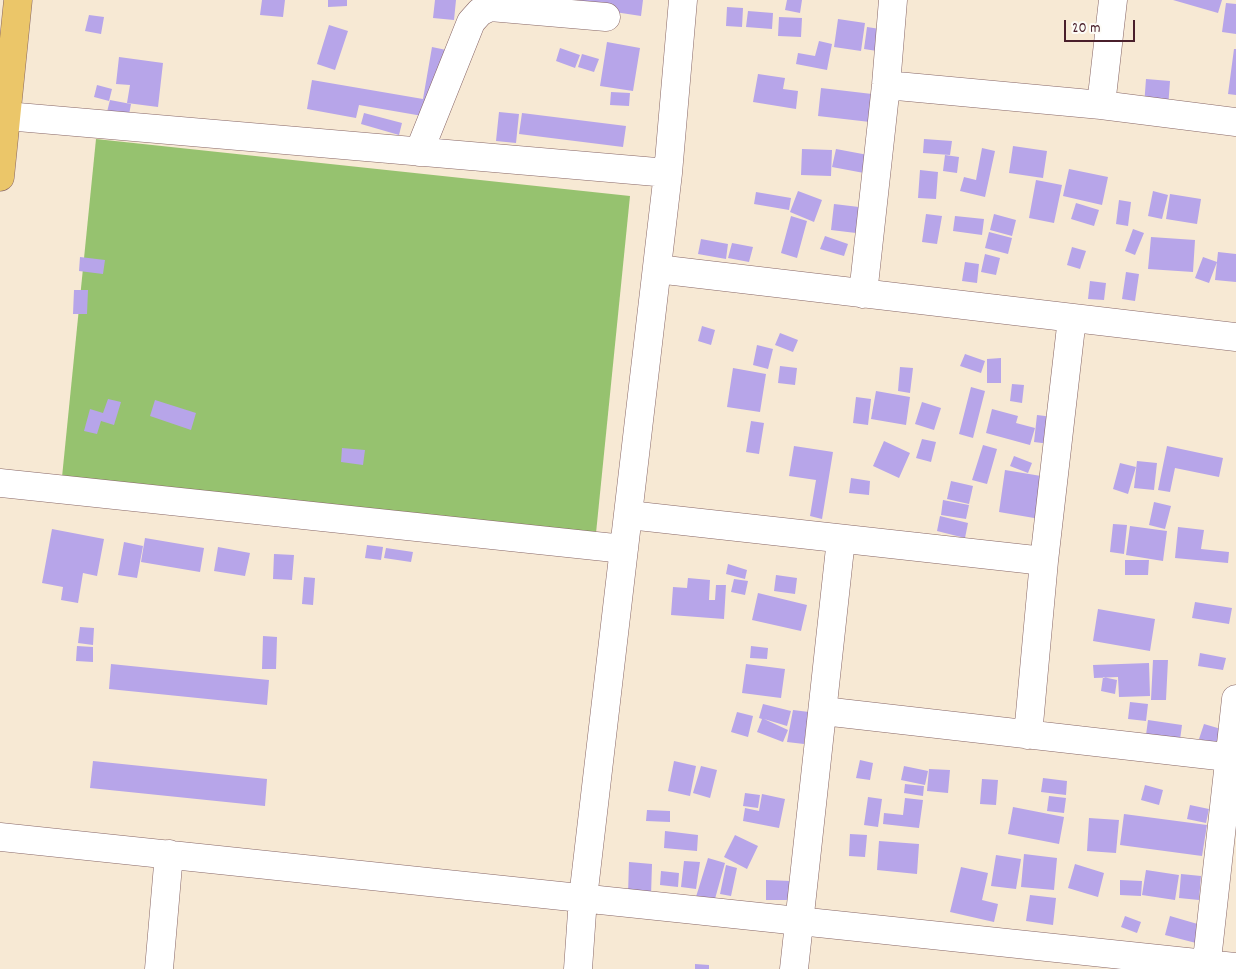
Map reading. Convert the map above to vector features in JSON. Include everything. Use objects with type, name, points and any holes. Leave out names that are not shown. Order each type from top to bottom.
[{"type":"highway","points":[[0,176],[18,0]]},
{"type":"street","points":[[578,969],[583,898],[668,173],[684,0]]},
{"type":"street","points":[[863,294],[886,85],[893,0]]},
{"type":"street","points":[[1100,105],[1113,0]]},
{"type":"street","points":[[419,152],[472,22],[480,12],[490,7],[606,17]]},
{"type":"street","points":[[886,85],[1100,105],[1236,122]]},
{"type":"street","points":[[6,116],[668,173]]},
{"type":"street","points":[[657,270],[1236,337]]},
{"type":"street","points":[[1028,735],[1044,561],[1072,318]]},
{"type":"street","points":[[0,483],[624,549]]},
{"type":"street","points":[[629,515],[1044,561]]},
{"type":"street","points":[[794,969],[841,539]]},
{"type":"street","points":[[1206,966],[1233,758],[1236,699]]},
{"type":"street","points":[[823,712],[1233,758]]},
{"type":"street","points":[[0,837],[1206,966],[1236,967]]},
{"type":"street","points":[[158,969],[169,854]]},
{"type":"green space","points":[[96,139],[630,196],[595,543],[61,487]]},
{"type":"building","points":[[262,0],[285,0],[283,17],[260,15]]},
{"type":"building","points":[[328,0],[347,0],[347,6],[328,7]]},
{"type":"building","points":[[435,0],[456,0],[454,20],[433,18]]},
{"type":"building","points":[[536,0],[643,0],[641,16]]},
{"type":"building","points":[[787,0],[802,0],[800,13],[785,10]]},
{"type":"building","points":[[1173,0],[1222,0],[1218,13]]},
{"type":"building","points":[[1226,3],[1236,4],[1236,34],[1222,32]]},
{"type":"building","points":[[727,7],[743,8],[742,27],[726,26]]},
{"type":"building","points":[[748,11],[773,13],[772,29],[746,27]]},
{"type":"building","points":[[89,15],[104,17],[101,34],[85,31]]},
{"type":"building","points":[[779,17],[802,18],[801,37],[778,36]]},
{"type":"building","points":[[838,19],[865,23],[861,51],[834,47]]},
{"type":"building","points":[[329,25],[348,31],[335,70],[317,64]]},
{"type":"building","points":[[867,27],[880,29],[877,51],[864,49]]},
{"type":"building","points":[[819,41],[832,44],[827,70],[796,64],[798,53],[815,56]]},
{"type":"building","points":[[607,42],[640,48],[633,91],[600,86]]},
{"type":"building","points":[[432,47],[451,51],[434,118],[359,105],[356,118],[307,109],[312,80],[423,99]]},
{"type":"building","points":[[560,48],[580,55],[575,68],[556,61]]},
{"type":"building","points":[[1234,49],[1236,49],[1236,95],[1228,94]]},
{"type":"building","points":[[582,54],[599,59],[594,72],[578,67]]},
{"type":"building","points":[[119,57],[163,63],[158,107],[127,103],[130,85],[116,84]]},
{"type":"building","points":[[758,74],[785,78],[783,89],[798,91],[796,109],[753,102]]},
{"type":"building","points":[[1146,79],[1170,81],[1168,108],[1144,106]]},
{"type":"building","points":[[97,85],[112,89],[109,101],[94,97]]},
{"type":"building","points":[[821,88],[872,94],[870,122],[818,116]]},
{"type":"building","points":[[611,92],[630,93],[629,106],[610,105]]},
{"type":"building","points":[[110,100],[131,104],[128,120],[106,116]]},
{"type":"building","points":[[499,112],[519,114],[516,143],[496,141]]},
{"type":"building","points":[[364,113],[402,123],[399,135],[361,124]]},
{"type":"building","points":[[522,113],[626,126],[623,147],[519,134]]},
{"type":"building","points":[[924,139],[952,141],[950,155],[923,153]]},
{"type":"building","points":[[1013,146],[1047,151],[1043,178],[1009,173]]},
{"type":"building","points":[[982,148],[995,151],[985,197],[960,191],[964,177],[976,180]]},
{"type":"building","points":[[802,149],[832,150],[831,176],[801,175]]},
{"type":"building","points":[[836,149],[868,155],[864,173],[832,167]]},
{"type":"building","points":[[945,155],[959,157],[957,173],[943,171]]},
{"type":"building","points":[[1069,169],[1108,177],[1102,205],[1063,196]]},
{"type":"building","points":[[920,170],[938,172],[936,199],[918,198]]},
{"type":"building","points":[[1036,180],[1062,185],[1054,223],[1029,218]]},
{"type":"building","points":[[798,191],[822,200],[814,222],[790,212]]},
{"type":"building","points":[[1153,191],[1168,195],[1162,219],[1148,216]]},
{"type":"building","points":[[756,192],[791,198],[789,210],[754,204]]},
{"type":"building","points":[[1170,194],[1201,199],[1197,224],[1166,219]]},
{"type":"building","points":[[1119,200],[1131,202],[1128,226],[1116,224]]},
{"type":"building","points":[[1076,203],[1099,210],[1094,226],[1071,219]]},
{"type":"building","points":[[834,204],[859,207],[856,233],[831,230]]},
{"type":"building","points":[[926,214],[942,216],[937,244],[922,242]]},
{"type":"building","points":[[994,214],[1016,220],[1012,236],[990,230]]},
{"type":"building","points":[[791,216],[807,221],[797,258],[781,253]]},
{"type":"building","points":[[955,216],[984,219],[982,235],[953,231]]},
{"type":"building","points":[[1133,229],[1144,233],[1135,255],[1125,251]]},
{"type":"building","points":[[989,232],[1012,238],[1008,254],[985,248]]},
{"type":"building","points":[[825,236],[848,244],[844,256],[820,249]]},
{"type":"building","points":[[1151,237],[1195,240],[1193,272],[1148,269]]},
{"type":"building","points":[[701,239],[728,244],[726,259],[698,254]]},
{"type":"building","points":[[732,243],[753,247],[749,262],[728,258]]},
{"type":"building","points":[[1072,247],[1086,251],[1080,269],[1067,265]]},
{"type":"building","points":[[1218,252],[1236,254],[1236,282],[1215,280]]},
{"type":"building","points":[[985,254],[1000,258],[996,275],[981,272]]},
{"type":"building","points":[[80,257],[105,260],[103,274],[79,271]]},
{"type":"building","points":[[1203,257],[1217,262],[1209,283],[1195,278]]},
{"type":"building","points":[[965,262],[979,264],[977,283],[962,281]]},
{"type":"building","points":[[1126,272],[1139,274],[1135,301],[1122,299]]},
{"type":"building","points":[[1090,281],[1106,283],[1104,300],[1088,299]]},
{"type":"building","points":[[74,290],[88,290],[87,314],[73,314]]},
{"type":"building","points":[[702,326],[715,330],[711,345],[698,341]]},
{"type":"building","points":[[780,333],[798,340],[793,352],[775,345]]},
{"type":"building","points":[[757,345],[773,349],[768,369],[753,365]]},
{"type":"building","points":[[965,354],[985,361],[981,373],[960,366]]},
{"type":"building","points":[[1001,358],[1001,383],[987,383],[987,359]]},
{"type":"building","points":[[780,366],[797,368],[795,385],[778,383]]},
{"type":"building","points":[[900,367],[913,368],[910,393],[898,391]]},
{"type":"building","points":[[733,368],[766,374],[760,412],[727,407]]},
{"type":"building","points":[[1012,384],[1024,385],[1022,403],[1010,401]]},
{"type":"building","points":[[971,387],[985,391],[973,438],[959,434]]},
{"type":"building","points":[[876,391],[910,397],[906,425],[871,419]]},
{"type":"building","points":[[856,397],[871,399],[868,425],[853,423]]},
{"type":"building","points":[[108,399],[121,402],[114,425],[101,421],[97,434],[84,431],[90,409],[103,413]]},
{"type":"building","points":[[155,400],[196,413],[191,430],[150,416]]},
{"type":"building","points":[[922,402],[941,408],[934,430],[915,424]]},
{"type":"building","points":[[992,409],[1018,416],[1016,423],[1035,428],[1030,445],[986,433]]},
{"type":"building","points":[[1037,415],[1053,417],[1050,444],[1034,442]]},
{"type":"building","points":[[751,421],[764,423],[759,454],[746,452]]},
{"type":"building","points":[[922,439],[936,442],[931,462],[916,458]]},
{"type":"building","points":[[884,441],[910,453],[899,478],[873,466]]},
{"type":"building","points":[[983,445],[997,449],[987,484],[972,480]]},
{"type":"building","points":[[794,446],[833,452],[822,519],[810,516],[816,480],[789,476]]},
{"type":"building","points":[[1167,446],[1223,458],[1219,477],[1175,468],[1170,492],[1158,490]]},
{"type":"building","points":[[342,448],[365,450],[363,465],[341,462]]},
{"type":"building","points":[[1014,456],[1032,463],[1028,473],[1010,466]]},
{"type":"building","points":[[1137,461],[1157,463],[1154,490],[1134,488]]},
{"type":"building","points":[[1120,463],[1136,467],[1128,494],[1113,489]]},
{"type":"building","points":[[1005,470],[1047,477],[1040,519],[999,512]]},
{"type":"building","points":[[851,478],[870,481],[869,495],[849,493]]},
{"type":"building","points":[[951,481],[973,486],[969,504],[947,499]]},
{"type":"building","points":[[943,500],[969,505],[966,519],[941,515]]},
{"type":"building","points":[[1154,502],[1171,506],[1165,529],[1149,525]]},
{"type":"building","points":[[940,516],[968,523],[965,538],[937,531]]},
{"type":"building","points":[[1113,524],[1127,525],[1124,554],[1110,552]]},
{"type":"building","points":[[1130,526],[1167,531],[1163,561],[1126,555]]},
{"type":"building","points":[[1178,527],[1204,530],[1201,549],[1229,552],[1228,563],[1175,558]]},
{"type":"building","points":[[52,529],[104,539],[97,576],[83,573],[78,603],[61,600],[63,587],[42,583]]},
{"type":"building","points":[[145,538],[204,548],[200,572],[141,562]]},
{"type":"building","points":[[124,542],[143,546],[137,578],[118,575]]},
{"type":"building","points":[[367,545],[383,547],[381,560],[365,558]]},
{"type":"building","points":[[218,547],[250,553],[245,576],[214,571]]},
{"type":"building","points":[[386,548],[413,552],[411,562],[384,558]]},
{"type":"building","points":[[274,554],[294,555],[292,580],[273,579]]},
{"type":"building","points":[[1125,560],[1149,560],[1148,575],[1125,575]]},
{"type":"building","points":[[728,564],[747,570],[745,579],[726,574]]},
{"type":"building","points":[[776,575],[797,578],[795,594],[774,591]]},
{"type":"building","points":[[304,577],[315,578],[313,605],[302,604]]},
{"type":"building","points":[[688,578],[710,580],[709,600],[715,600],[716,585],[726,585],[724,619],[671,615],[673,587],[687,588]]},
{"type":"building","points":[[734,579],[748,581],[745,595],[731,592]]},
{"type":"building","points":[[758,593],[807,605],[801,631],[752,620]]},
{"type":"building","points":[[1195,602],[1232,608],[1229,624],[1192,618]]},
{"type":"building","points":[[1098,609],[1155,619],[1150,651],[1093,641]]},
{"type":"building","points":[[80,627],[94,628],[93,645],[78,643]]},
{"type":"building","points":[[263,636],[277,637],[276,669],[262,669]]},
{"type":"building","points":[[77,646],[93,647],[93,662],[76,661]]},
{"type":"building","points":[[751,646],[768,648],[767,659],[750,658]]},
{"type":"building","points":[[1200,653],[1226,658],[1223,670],[1198,666]]},
{"type":"building","points":[[1153,660],[1168,660],[1166,700],[1151,700]]},
{"type":"building","points":[[1149,663],[1150,696],[1119,697],[1118,677],[1094,678],[1093,665]]},
{"type":"building","points":[[111,664],[269,680],[267,705],[109,689]]},
{"type":"building","points":[[746,664],[785,669],[781,698],[742,693]]},
{"type":"building","points":[[1103,677],[1117,680],[1115,694],[1101,691]]},
{"type":"building","points":[[1130,702],[1148,704],[1146,721],[1128,719]]},
{"type":"building","points":[[763,704],[791,711],[787,726],[764,719],[788,730],[783,742],[757,732],[762,719],[759,718]]},
{"type":"building","points":[[793,710],[809,712],[804,744],[787,742]]},
{"type":"building","points":[[737,712],[753,716],[748,737],[731,732]]},
{"type":"building","points":[[1148,720],[1182,725],[1180,740],[1146,735]]},
{"type":"building","points":[[1204,724],[1221,729],[1216,744],[1199,739]]},
{"type":"building","points":[[860,760],[873,763],[870,780],[856,778]]},
{"type":"building","points":[[93,761],[267,779],[265,806],[90,788]]},
{"type":"building","points":[[674,761],[696,766],[690,796],[668,791]]},
{"type":"building","points":[[701,766],[717,770],[710,798],[693,793]]},
{"type":"building","points":[[904,766],[928,771],[925,785],[901,780]]},
{"type":"building","points":[[929,769],[950,770],[948,793],[927,791]]},
{"type":"building","points":[[1043,778],[1067,781],[1066,795],[1041,792]]},
{"type":"building","points":[[982,779],[998,780],[996,805],[980,804]]},
{"type":"building","points":[[905,784],[924,786],[923,796],[904,793]]},
{"type":"building","points":[[1145,785],[1163,790],[1159,805],[1141,800]]},
{"type":"building","points":[[745,793],[760,795],[758,808],[743,806]]},
{"type":"building","points":[[762,794],[785,799],[779,828],[743,821],[745,808],[759,811]]},
{"type":"building","points":[[1049,796],[1066,798],[1064,813],[1047,811]]},
{"type":"building","points":[[868,797],[882,799],[878,827],[864,825]]},
{"type":"building","points":[[905,798],[923,800],[919,828],[883,824],[884,813],[903,815]]},
{"type":"building","points":[[1190,805],[1209,809],[1206,823],[1187,819]]},
{"type":"building","points":[[1013,807],[1064,817],[1059,844],[1008,834]]},
{"type":"building","points":[[647,810],[670,811],[670,822],[646,821]]},
{"type":"building","points":[[1124,814],[1207,825],[1202,856],[1120,845]]},
{"type":"building","points":[[1089,818],[1119,820],[1116,853],[1087,851]]},
{"type":"building","points":[[665,831],[698,835],[697,851],[664,848]]},
{"type":"building","points":[[850,834],[867,835],[865,857],[849,856]]},
{"type":"building","points":[[735,835],[758,846],[747,869],[724,857]]},
{"type":"building","points":[[879,841],[919,844],[917,874],[877,870]]},
{"type":"building","points":[[1024,854],[1057,858],[1054,890],[1021,887]]},
{"type":"building","points":[[996,855],[1021,859],[1016,889],[991,886]]},
{"type":"building","points":[[708,858],[725,863],[713,906],[695,900]]},
{"type":"building","points":[[684,861],[700,862],[696,889],[681,887]]},
{"type":"building","points":[[629,862],[652,864],[651,896],[628,895]]},
{"type":"building","points":[[1075,864],[1104,873],[1098,897],[1068,888]]},
{"type":"building","points":[[726,865],[737,868],[731,896],[720,894]]},
{"type":"building","points":[[961,867],[988,873],[982,900],[998,904],[994,922],[950,912]]},
{"type":"building","points":[[1146,870],[1179,875],[1175,900],[1142,895]]},
{"type":"building","points":[[661,871],[679,873],[678,887],[660,885]]},
{"type":"building","points":[[1181,874],[1201,876],[1199,900],[1179,898]]},
{"type":"building","points":[[766,880],[791,881],[791,900],[766,900]]},
{"type":"building","points":[[1120,880],[1142,881],[1141,896],[1120,895]]},
{"type":"building","points":[[1030,895],[1056,898],[1053,925],[1026,921]]},
{"type":"building","points":[[1125,916],[1141,922],[1137,933],[1121,927]]},
{"type":"building","points":[[1170,916],[1201,925],[1196,943],[1165,935]]},
{"type":"building","points":[[695,964],[709,965],[709,969],[695,969]]}]
